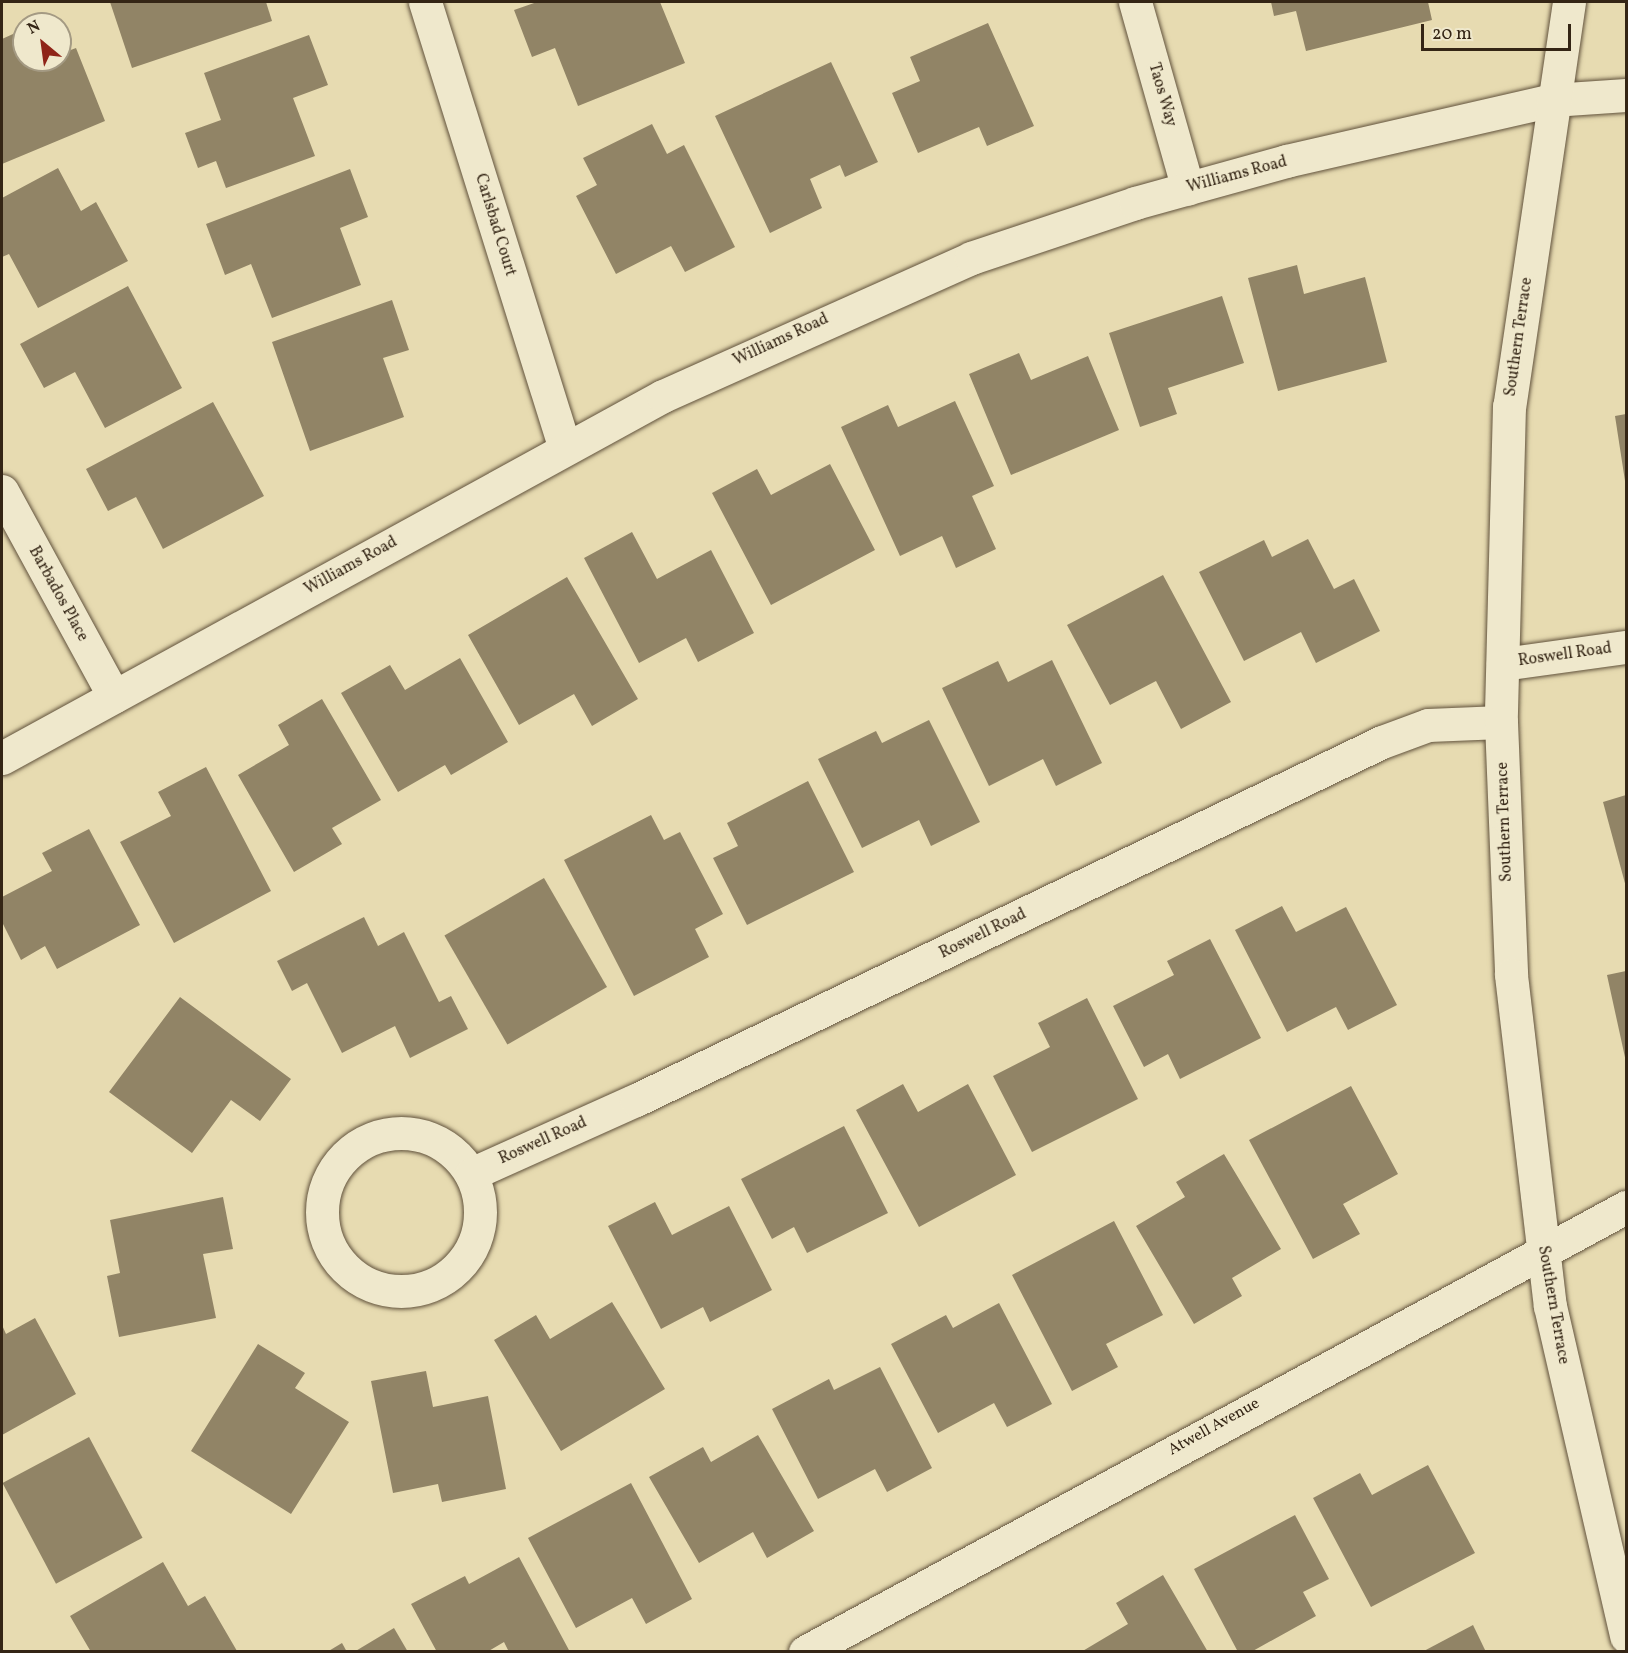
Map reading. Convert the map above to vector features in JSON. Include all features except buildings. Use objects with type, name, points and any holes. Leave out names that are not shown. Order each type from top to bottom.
[{"type":"street","name":"Carlsbad Court","points":[[425,2],[565,448]]},
{"type":"street","name":"Taos Way","points":[[1135,2],[1188,189]]},
{"type":"street","name":"Southern Terrace","points":[[1569,2],[1552,100],[1509,406],[1501,722],[1511,975],[1550,1306],[1626,1636]]},
{"type":"street","name":"Williams Road","points":[[2,758],[565,448],[791,334],[960,262],[1188,189],[1552,100],[1626,95]]},
{"type":"street","name":"Barbados Place","points":[[2,491],[114,696]]},
{"type":"street","name":"Roswell Road","points":[[1503,664],[1626,647]]},
{"type":"street","name":"Roswell Road","points":[[471,1173],[647,1095],[1382,742],[1428,725],[1501,722]]},
{"type":"street","points":[[403,1132],[430,1137],[454,1152],[471,1173],[480,1221],[459,1266],[439,1281],[391,1291],[366,1284],[331,1250],[322,1224],[323,1196],[333,1171],[351,1150],[376,1136],[403,1132]]},
{"type":"street","name":"Atwell Avenue","points":[[805,1652],[1626,1207]]}]
